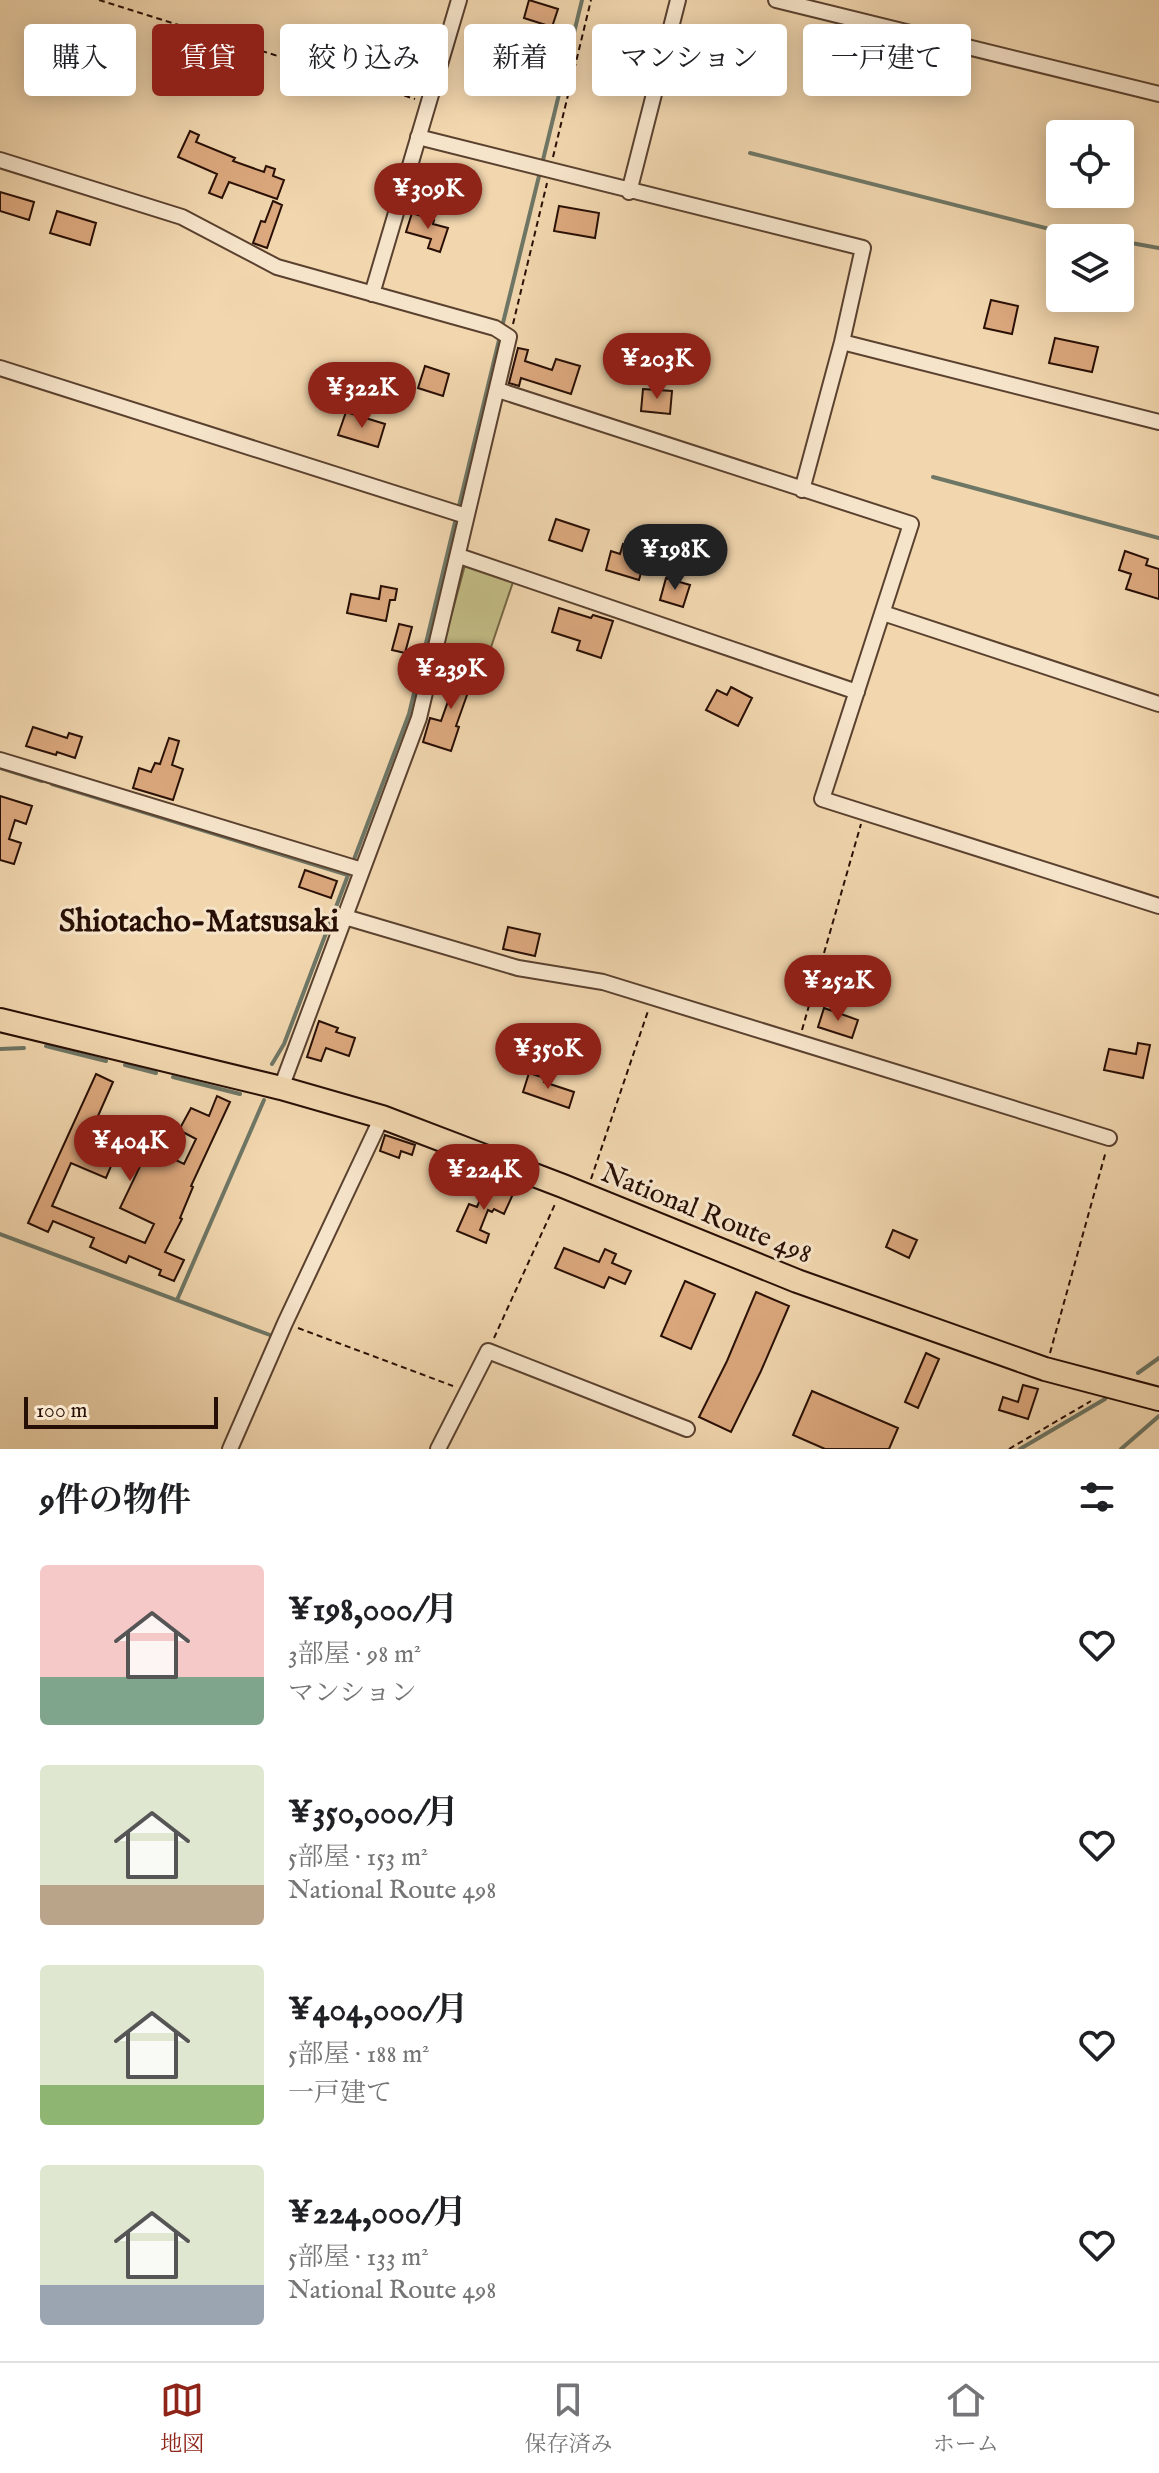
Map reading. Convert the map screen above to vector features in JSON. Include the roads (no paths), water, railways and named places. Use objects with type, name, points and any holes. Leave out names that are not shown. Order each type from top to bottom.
[{"type":"highway","name":"National Route 498","points":[[0,1020],[281,1088],[382,1117],[586,1195],[797,1281],[1045,1369],[1159,1399]]},
{"type":"street","points":[[372,294],[459,0]]},
{"type":"street","points":[[629,192],[678,0]]},
{"type":"street","points":[[776,0],[1159,94]]},
{"type":"street","points":[[418,137],[863,248],[842,342],[802,490]]},
{"type":"street","points":[[0,160],[182,217],[277,267],[495,328],[509,337],[419,718],[281,1088]]},
{"type":"street","points":[[842,342],[1159,422]]},
{"type":"street","points":[[0,368],[466,516]]},
{"type":"street","points":[[498,390],[911,524],[822,799],[1159,906]]},
{"type":"street","points":[[459,556],[857,692]]},
{"type":"street","points":[[883,613],[1159,704]]},
{"type":"street","points":[[0,760],[362,870]]},
{"type":"street","points":[[345,917],[518,968],[603,982],[1109,1138]]},
{"type":"street","points":[[230,1449],[285,1323],[382,1117]]},
{"type":"street","points":[[438,1449],[488,1351],[687,1429]]},
{"type":"waterway","points":[[542,164],[582,0]]},
{"type":"waterway","points":[[750,153],[1046,228]]},
{"type":"waterway","points":[[502,327],[540,172]]},
{"type":"waterway","points":[[1134,244],[1159,248]]},
{"type":"waterway","points":[[458,510],[500,336]]},
{"type":"waterway","points":[[933,477],[1159,538]]},
{"type":"waterway","points":[[353,862],[409,714],[456,518]]},
{"type":"waterway","points":[[0,768],[42,781]]},
{"type":"waterway","points":[[52,784],[348,875]]},
{"type":"waterway","points":[[272,1064],[284,1044],[350,870]]},
{"type":"waterway","points":[[46,1046],[106,1061]]},
{"type":"waterway","points":[[0,1049],[24,1048]]},
{"type":"waterway","points":[[125,1065],[156,1073]]},
{"type":"waterway","points":[[173,1077],[240,1094]]},
{"type":"waterway","points":[[177,1300],[264,1100]]},
{"type":"waterway","points":[[0,1234],[270,1335]]},
{"type":"waterway","points":[[1138,1373],[1159,1358]]},
{"type":"waterway","points":[[1020,1449],[1105,1399]]},
{"type":"waterway","points":[[1121,1449],[1159,1416]]},
{"type":"district","name":"Shiotacho-Matsusaki","points":[[199,920]]}]
